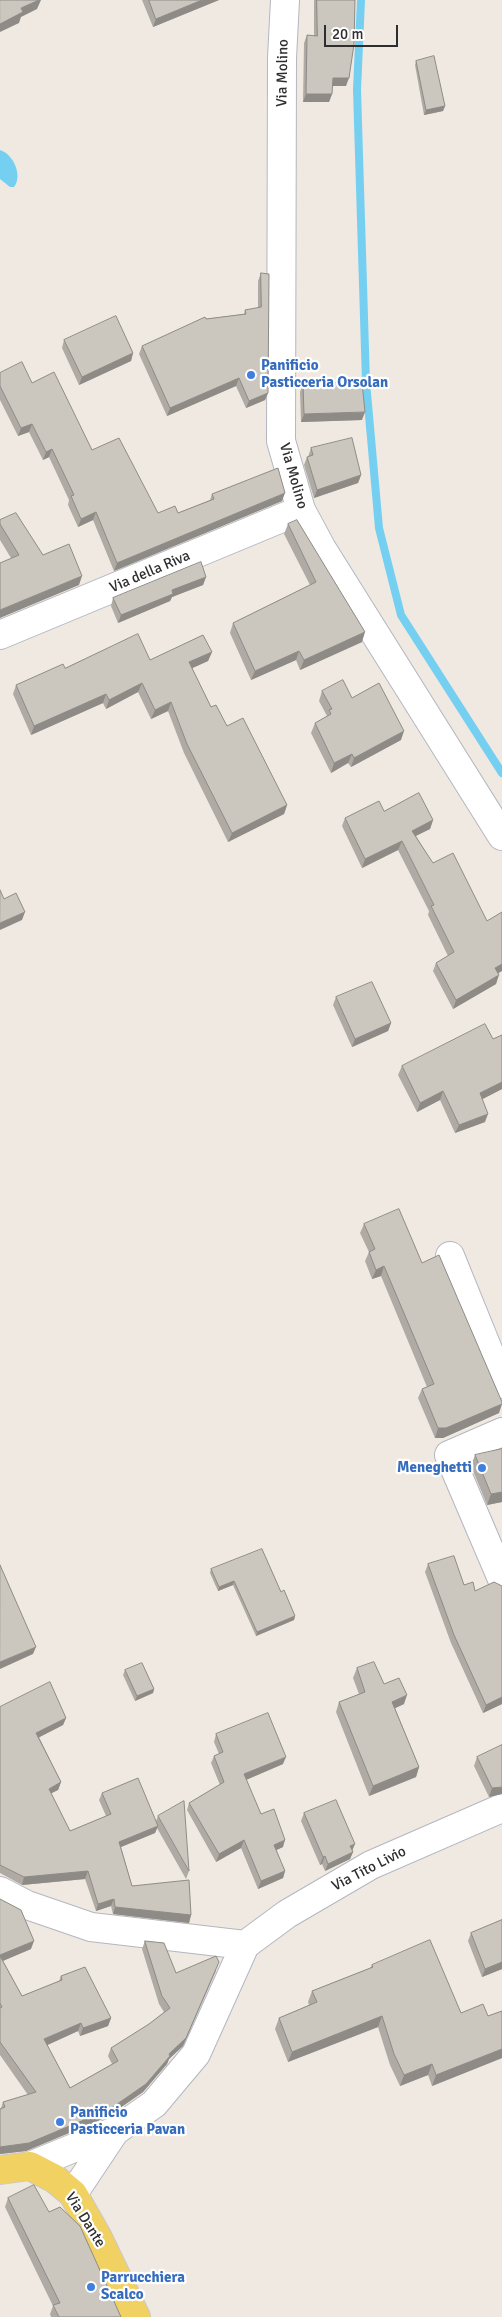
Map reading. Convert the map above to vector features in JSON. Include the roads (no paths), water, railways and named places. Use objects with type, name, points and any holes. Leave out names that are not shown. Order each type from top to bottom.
[{"type":"main road","points":[[0,2170],[30,2166]]},
{"type":"main road","name":"Via Dante","points":[[30,2166],[55,2179],[73,2194],[98,2238],[136,2317]]},
{"type":"street","name":"Via Molino","points":[[285,0],[282,58],[281,441],[301,510],[322,549],[397,672],[502,836]]},
{"type":"street","name":"Via della Riva","points":[[0,635],[301,510]]},
{"type":"street","points":[[450,1256],[502,1384]]},
{"type":"street","points":[[502,1432],[449,1455],[502,1579]]},
{"type":"street","name":"Via Tito Livio","points":[[30,2166],[115,2131],[154,2104],[196,2054],[245,1945],[286,1914],[371,1865],[502,1808]]},
{"type":"street","points":[[0,1891],[28,1905],[91,1927],[245,1945]]},
{"type":"street","name":"Via Tito Livio","points":[[73,2194],[115,2131]]},
{"type":"water","points":[[0,150],[13,160],[17,171],[17,182],[14,187],[10,187],[0,179]]},
{"type":"waterway","points":[[361,0],[357,90],[366,382],[379,528],[401,615],[502,773]]},
{"type":"place","name":"Panificio Pasticceria Orsolan","points":[[251,375]]},
{"type":"place","name":"Meneghetti","points":[[482,1468]]},
{"type":"place","name":"Panificio Pasticceria Pavan","points":[[60,2122]]},
{"type":"place","name":"Parrucchiera Scalco","points":[[91,2287]]}]
